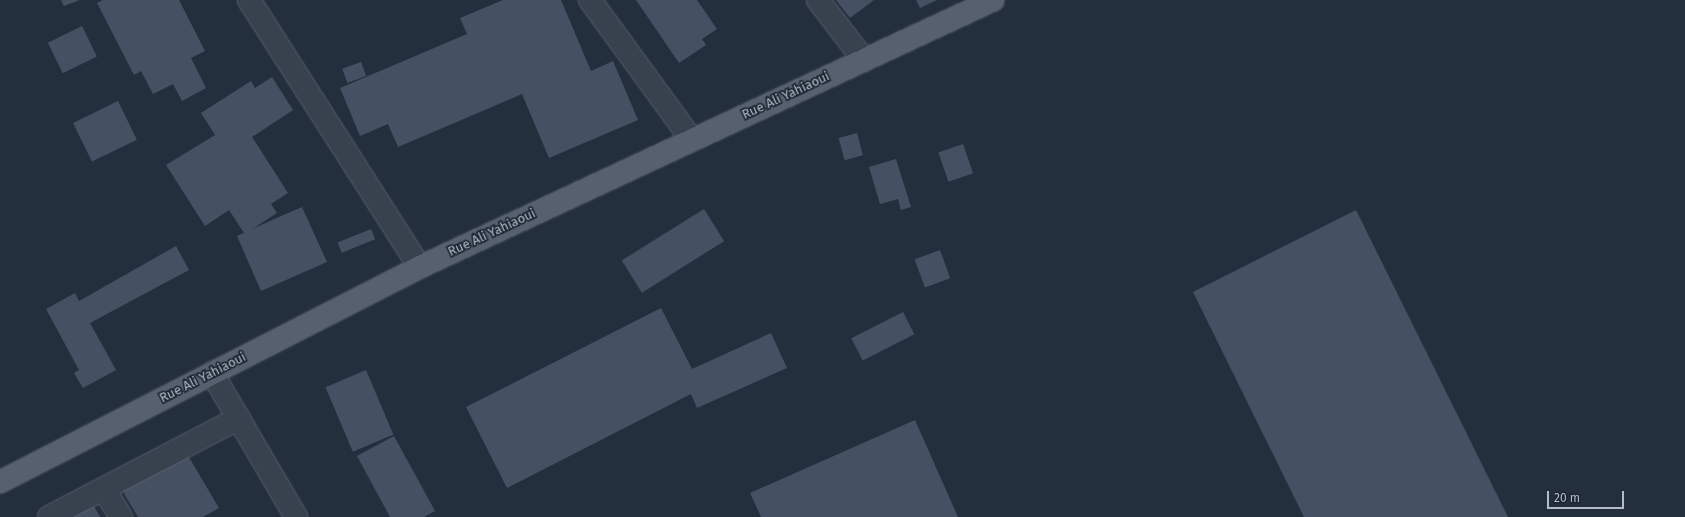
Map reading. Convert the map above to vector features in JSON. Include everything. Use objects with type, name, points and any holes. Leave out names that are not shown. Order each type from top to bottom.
[{"type":"main road","name":"Rue Ali Yahiaoui","points":[[0,482],[420,267],[993,0]]},
{"type":"street","points":[[249,0],[420,267]]},
{"type":"street","points":[[590,0],[692,140]]},
{"type":"street","points":[[818,0],[864,60]]},
{"type":"street","points":[[212,373],[296,517]]},
{"type":"street","points":[[50,517],[239,418]]},
{"type":"street","points":[[104,489],[121,517]]},
{"type":"building","points":[[61,0],[80,0],[64,6]]},
{"type":"building","points":[[103,0],[179,0],[205,51],[191,58],[206,88],[182,101],[173,84],[153,94],[141,71],[134,75],[97,3]]},
{"type":"building","points":[[503,0],[561,0],[591,71],[613,61],[638,120],[549,158],[522,94],[398,147],[388,124],[360,136],[340,88],[467,34],[460,18]]},
{"type":"building","points":[[636,0],[697,0],[717,29],[702,39],[706,45],[679,63]]},
{"type":"building","points":[[836,0],[874,0],[850,18]]},
{"type":"building","points":[[916,0],[937,0],[920,8]]},
{"type":"building","points":[[82,26],[97,57],[63,73],[48,43]]},
{"type":"building","points":[[361,62],[366,76],[347,83],[342,69]]},
{"type":"building","points":[[272,77],[293,110],[252,137],[288,193],[271,204],[277,213],[252,229],[302,207],[327,262],[261,291],[237,236],[244,233],[229,210],[205,226],[166,165],[215,135],[201,113],[251,81],[255,88]]},
{"type":"building","points":[[118,101],[137,140],[92,162],[73,123]]},
{"type":"building","points":[[857,133],[863,155],[845,160],[839,138]]},
{"type":"building","points":[[963,144],[973,173],[949,182],[938,152]]},
{"type":"building","points":[[896,159],[911,207],[901,210],[898,199],[880,204],[869,167]]},
{"type":"building","points":[[704,209],[724,241],[642,293],[622,260]]},
{"type":"building","points":[[1356,210],[1508,517],[1304,517],[1193,292]]},
{"type":"building","points":[[371,229],[375,239],[342,253],[338,242]]},
{"type":"building","points":[[176,246],[189,270],[90,323],[116,370],[83,388],[74,373],[79,370],[46,309],[75,293],[79,301]]},
{"type":"building","points":[[940,250],[950,278],[925,287],[915,259]]},
{"type":"building","points":[[661,308],[692,369],[771,333],[787,368],[697,408],[691,394],[507,488],[466,407]]},
{"type":"building","points":[[903,312],[914,334],[863,361],[851,338]]},
{"type":"building","points":[[366,370],[393,434],[353,452],[325,387]]},
{"type":"building","points":[[915,420],[958,517],[761,517],[750,493]]},
{"type":"building","points":[[394,436],[435,511],[424,517],[390,517],[357,456]]},
{"type":"building","points":[[180,442],[219,508],[203,517],[138,517],[116,480]]},
{"type":"building","points":[[92,502],[100,517],[61,517]]}]
